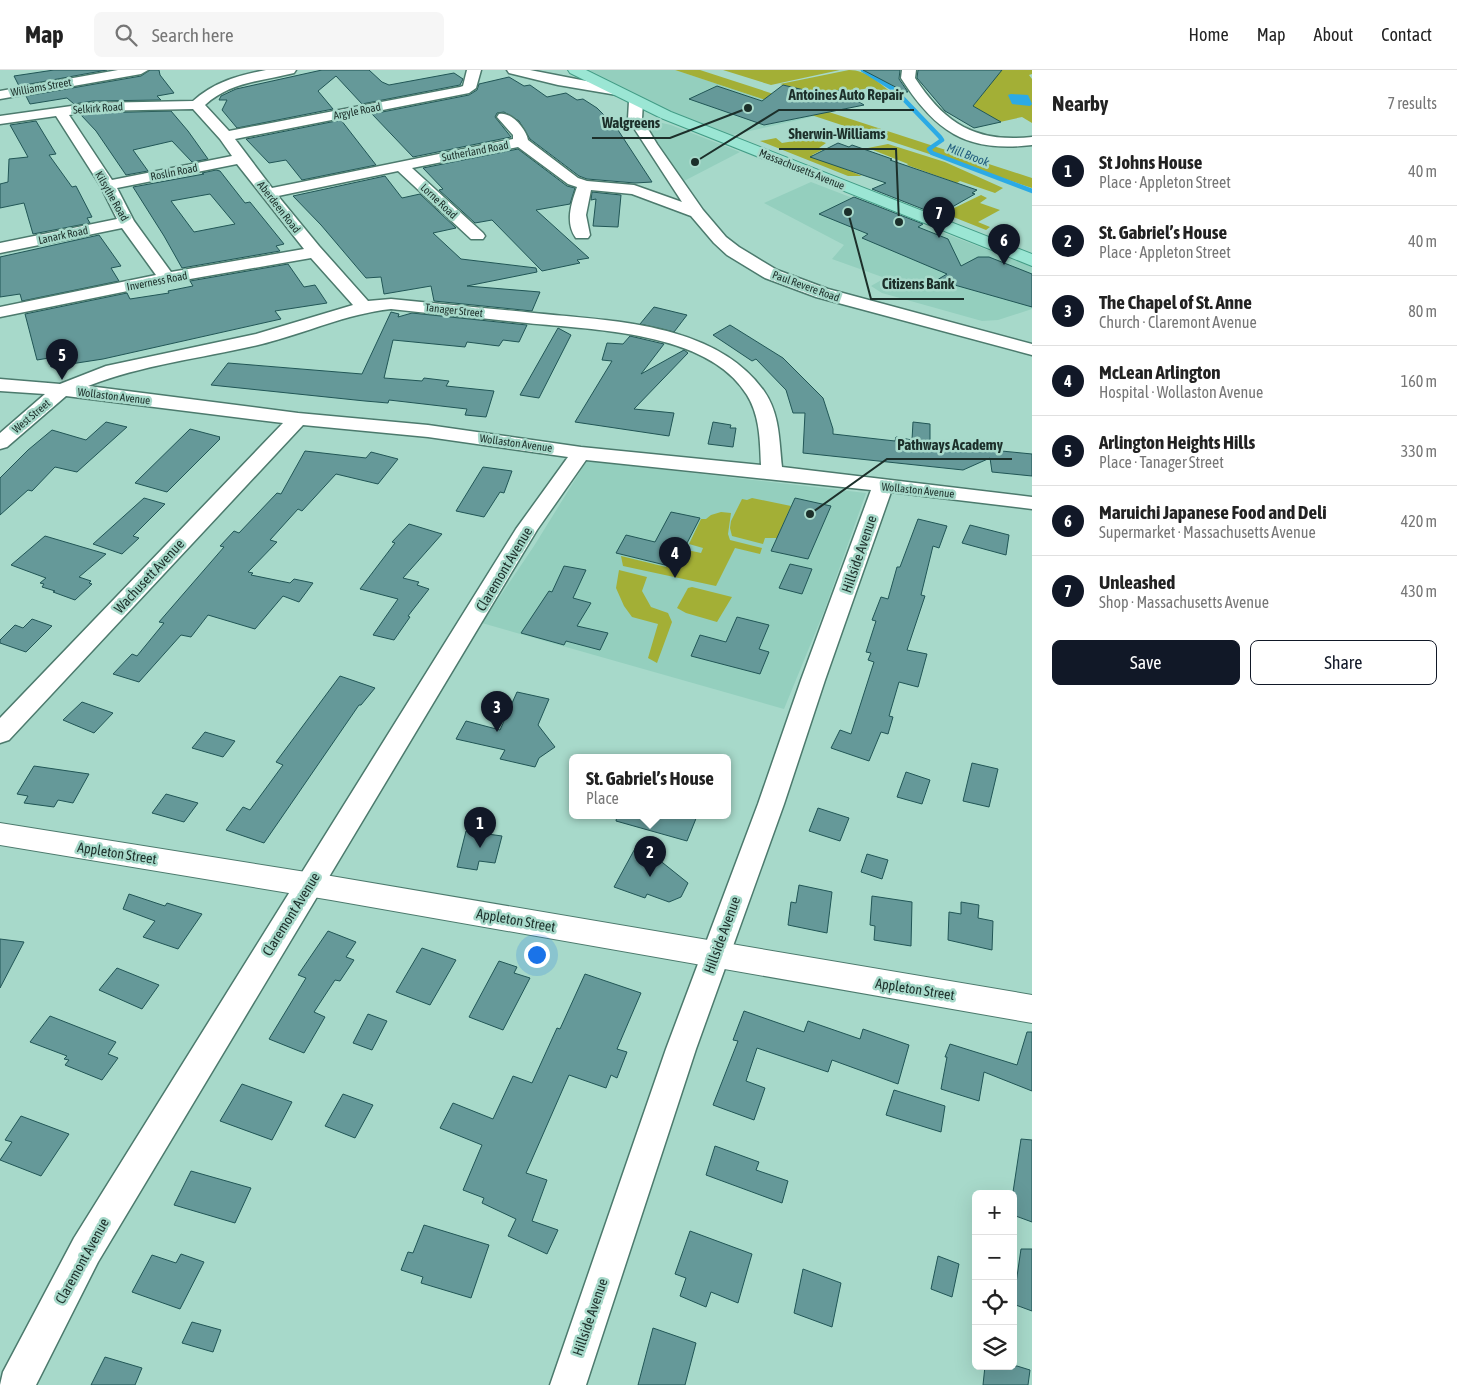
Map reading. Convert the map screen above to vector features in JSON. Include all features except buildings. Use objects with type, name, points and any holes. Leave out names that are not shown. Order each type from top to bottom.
[{"type":"main road","name":"Massachusetts Avenue","points":[[575,70],[666,115],[1032,260]]},
{"type":"street","name":"Williams Street","points":[[0,94],[141,70]]},
{"type":"street","points":[[197,105],[216,88],[268,71],[289,70]]},
{"type":"street","name":"Argyle Road","points":[[226,136],[463,91],[469,88],[474,70]]},
{"type":"street","points":[[514,70],[558,81],[617,91]]},
{"type":"street","points":[[909,70],[908,78],[915,89],[951,128],[962,133],[995,140],[1013,142],[1032,141]]},
{"type":"street","name":"Paul Revere Road","points":[[636,101],[635,116],[640,129],[697,213],[720,240],[733,251],[771,274],[850,302],[1032,350]]},
{"type":"street","name":"Aberdeen Road","points":[[197,105],[226,136],[241,159],[315,252],[364,307]]},
{"type":"street","name":"Selkirk Road","points":[[0,120],[93,107],[197,105]]},
{"type":"street","name":"Kilsythe Road","points":[[60,112],[108,185],[126,222],[167,278]]},
{"type":"street","points":[[640,129],[666,115]]},
{"type":"street","points":[[504,118],[520,134],[521,142]]},
{"type":"street","name":"Sutherland Road","points":[[268,193],[521,142],[573,181],[585,185],[634,190],[697,213]]},
{"type":"street","name":"Roslin Road","points":[[108,185],[241,159]]},
{"type":"street","name":"Lorne Road","points":[[401,166],[477,236]]},
{"type":"street","points":[[582,235],[576,222],[585,185]]},
{"type":"street","name":"Lanark Road","points":[[0,248],[126,222]]},
{"type":"street","name":"Inverness Road","points":[[0,312],[167,278],[315,252]]},
{"type":"street","name":"Tanager Street","points":[[62,390],[113,370],[273,336],[364,307],[391,304],[410,305],[606,325],[644,330],[698,348],[716,357],[736,372],[749,385],[764,409],[768,422],[772,472]]},
{"type":"street","name":"Wollaston Avenue","points":[[0,386],[62,390],[298,419],[428,431],[581,453],[772,472],[1032,503]]},
{"type":"street","name":"West Street","points":[[0,442],[62,390]]},
{"type":"street","name":"Wachusett Avenue","points":[[0,734],[298,419]]},
{"type":"street","name":"Claremont Avenue","points":[[16,1385],[86,1250],[527,529],[581,453]]},
{"type":"street","name":"Hillside Avenue","points":[[568,1385],[681,1049],[771,804],[813,680],[883,486]]},
{"type":"street","name":"Appleton Street","points":[[0,834],[310,884],[1032,1009]]},
{"type":"shaded area","points":[[586,70],[675,70],[815,116],[728,136],[667,111]]},
{"type":"shaded area","points":[[662,123],[740,152],[684,181],[651,133],[654,126]]},
{"type":"shaded area","points":[[811,182],[1032,267],[1032,309],[998,320],[982,321],[882,293],[871,286],[885,278],[832,259],[844,245],[764,203]]},
{"type":"shaded area","points":[[586,462],[866,493],[825,609],[784,709],[482,623],[534,546]]},
{"type":"green space","points":[[675,70],[700,70],[1032,178],[1032,188]]},
{"type":"green space","points":[[723,70],[840,70],[771,85]]},
{"type":"green space","points":[[849,70],[867,75],[879,82],[894,95],[888,96],[873,87],[850,92],[843,89],[816,94],[780,84]]},
{"type":"green space","points":[[993,70],[1032,70],[1032,74],[1029,75],[1032,79],[1032,123],[1022,117],[1000,122],[978,109],[951,115],[942,100],[973,106],[983,94],[958,89]]},
{"type":"green space","points":[[776,138],[782,143],[812,138],[826,143],[819,148],[822,150],[812,155],[862,176],[848,176],[760,141]]},
{"type":"green space","points":[[888,144],[945,162],[1003,188],[995,193],[960,181],[957,183],[907,165],[868,148]]},
{"type":"green space","points":[[981,195],[987,198],[980,203],[1000,210],[978,222],[990,227],[986,230],[918,203],[914,197],[950,210]]},
{"type":"green space","points":[[752,498],[791,506],[777,538],[765,538],[763,544],[732,536],[730,528],[731,521],[742,499]]},
{"type":"green space","points":[[721,512],[731,513],[728,534],[730,540],[762,548],[760,554],[735,548],[716,586],[623,566],[621,556],[666,567],[680,552],[701,553],[703,548],[689,544],[701,519],[706,519],[711,515]]},
{"type":"green space","points":[[619,570],[647,577],[642,591],[651,607],[668,613],[672,622],[657,663],[648,658],[658,624],[632,617],[624,606],[616,588]]},
{"type":"green space","points":[[692,587],[732,597],[717,622],[686,613],[677,608],[688,588]]},
{"type":"water","points":[[1008,95],[1028,95],[1032,104],[1030,106],[1012,104]]},
{"type":"waterway","name":"Mill Brook","points":[[863,70],[895,90],[940,137],[942,140],[929,149],[932,153],[1032,191]]},
{"type":"place","name":"Walgreens","points":[[748,108]]},
{"type":"place","name":"Antoines Auto Repair","points":[[695,162]]},
{"type":"place","name":"Citizens Bank","points":[[848,212]]},
{"type":"place","name":"Sherwin-Williams","points":[[899,222]]},
{"type":"place","name":"Unleashed","points":[[939,238]]},
{"type":"place","name":"Maruichi Japanese Food and Deli","points":[[1004,265]]},
{"type":"place","name":"Arlington Heights Hills","points":[[62,380]]},
{"type":"place","name":"Pathways Academy","points":[[810,514]]},
{"type":"place","name":"McLean Arlington","points":[[675,578]]},
{"type":"place","name":"The Chapel of St. Anne","points":[[497,732]]},
{"type":"place","name":"St Johns House","points":[[480,848]]},
{"type":"place","name":"St. Gabriel’s House","points":[[650,877]]}]
